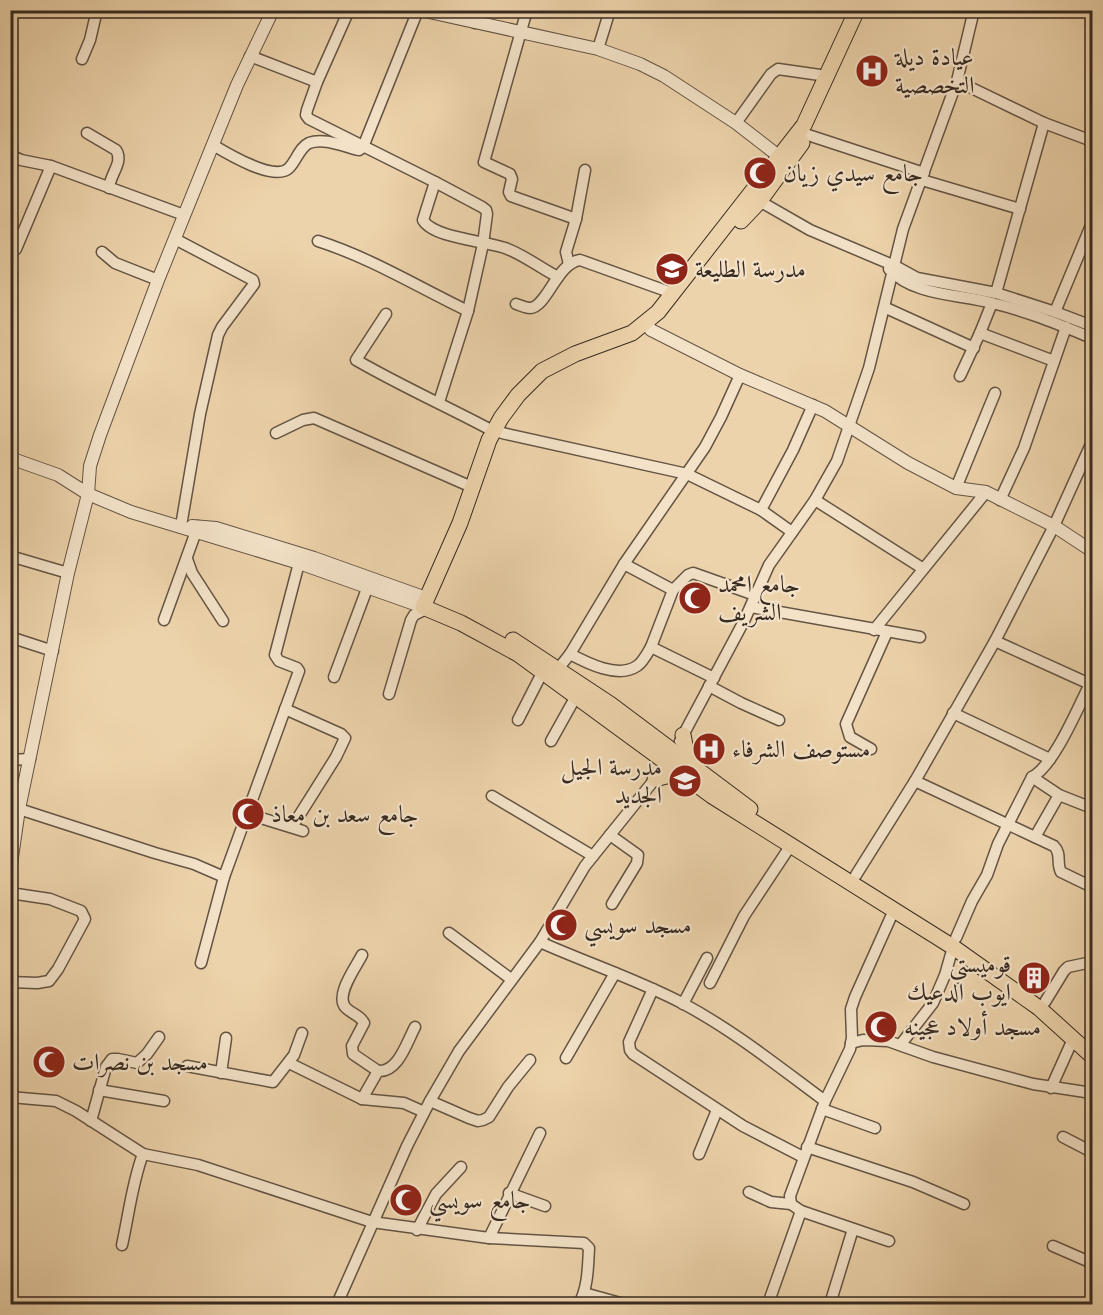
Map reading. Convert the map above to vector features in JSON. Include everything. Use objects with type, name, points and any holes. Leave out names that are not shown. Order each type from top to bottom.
[{"type":"main road","points":[[804,132],[857,10]]},
{"type":"main road","points":[[429,604],[474,488],[486,448],[518,395],[542,370],[575,354],[649,327],[755,198],[804,132],[864,10]]},
{"type":"main road","points":[[649,327],[672,293],[755,198]]},
{"type":"main road","points":[[429,604],[497,432]]},
{"type":"main road","points":[[429,604],[494,629],[558,669],[690,771],[856,875],[1045,1002],[1092,1045]]},
{"type":"main road","points":[[429,604],[501,644],[575,698],[671,757]]},
{"type":"main road","points":[[683,735],[690,771],[712,796],[894,910],[955,943],[1039,1008],[1092,1056]]},
{"type":"main road","points":[[655,779],[690,771]]},
{"type":"street","points":[[82,59],[90,40],[97,10]]},
{"type":"street","points":[[11,866],[14,831],[68,573],[87,494],[90,466],[158,279],[250,56],[273,10]]},
{"type":"street","points":[[349,10],[317,82],[306,115],[314,123],[435,182],[486,210],[483,244],[468,311],[440,402]]},
{"type":"street","points":[[213,145],[250,164],[280,173],[286,171],[306,145],[311,142],[325,142],[359,150],[363,147],[419,10],[477,17],[521,32],[598,49],[640,64],[664,76],[736,123],[784,160]]},
{"type":"street","points":[[527,10],[484,162],[510,174],[512,179],[509,192],[511,196],[576,219]]},
{"type":"street","points":[[598,49],[610,10]]},
{"type":"street","points":[[337,1305],[372,1222],[424,1112],[459,1051],[540,942],[593,856],[671,757],[751,607],[769,565],[815,500],[837,461],[869,369],[886,308],[903,229],[957,81],[974,10]]},
{"type":"street","points":[[250,56],[317,82]]},
{"type":"street","points":[[736,123],[771,74],[778,69],[827,76]]},
{"type":"street","points":[[957,81],[1044,123],[1092,141]]},
{"type":"street","points":[[960,376],[994,298],[1044,123]]},
{"type":"street","points":[[804,132],[1020,209]]},
{"type":"street","points":[[87,133],[118,152],[119,161],[109,181],[109,188]]},
{"type":"street","points":[[10,155],[21,160],[51,166],[184,215]]},
{"type":"street","points":[[16,249],[51,166]]},
{"type":"street","points":[[569,264],[566,252],[576,219],[585,170]]},
{"type":"street","points":[[435,182],[425,207],[423,220],[425,225],[483,244],[498,245],[558,277]]},
{"type":"street","points":[[755,198],[810,230],[879,261],[925,290],[994,298],[1055,312],[1092,326]]},
{"type":"street","points":[[1055,312],[1092,223]]},
{"type":"street","points":[[164,620],[187,559],[200,414],[216,342],[222,327],[254,284],[253,280],[175,239]]},
{"type":"street","points":[[318,241],[376,263],[430,294],[468,311]]},
{"type":"street","points":[[102,252],[116,263],[158,279]]},
{"type":"street","points":[[516,304],[527,308],[536,306],[569,264],[579,260],[672,293]]},
{"type":"street","points":[[994,298],[1092,338]]},
{"type":"street","points":[[886,308],[974,348]]},
{"type":"street","points":[[386,314],[356,360],[397,383],[440,402],[497,432],[687,474],[761,510],[792,532]]},
{"type":"street","points":[[649,327],[740,375],[813,405],[908,463],[956,488],[986,492],[1054,526],[1092,551]]},
{"type":"street","points":[[1000,500],[1024,448],[1066,327]]},
{"type":"street","points":[[980,333],[1054,361]]},
{"type":"street","points":[[558,669],[570,654],[624,564],[687,474],[721,417],[740,375]]},
{"type":"street","points":[[956,488],[995,393]]},
{"type":"street","points":[[761,510],[793,450],[813,405]]},
{"type":"street","points":[[276,433],[303,420],[314,418],[474,488]]},
{"type":"street","points":[[856,875],[915,781],[995,641],[1054,526],[1092,442]]},
{"type":"street","points":[[10,458],[58,475],[87,494],[131,512],[190,528],[429,604]]},
{"type":"street","points":[[874,630],[922,568],[986,492]]},
{"type":"street","points":[[815,500],[922,568]]},
{"type":"street","points":[[190,528],[216,528],[314,558],[429,604]]},
{"type":"street","points":[[10,556],[68,573]]},
{"type":"street","points":[[187,559],[192,573],[223,621]]},
{"type":"street","points":[[201,963],[224,877],[299,670],[279,661],[275,654],[299,563]]},
{"type":"street","points":[[624,564],[674,590]]},
{"type":"street","points":[[570,654],[591,664],[627,670],[639,666],[651,647],[674,590],[688,575],[693,573],[755,595]]},
{"type":"street","points":[[334,677],[368,586]]},
{"type":"street","points":[[389,694],[411,620],[429,604]]},
{"type":"street","points":[[751,607],[920,637]]},
{"type":"street","points":[[871,749],[850,737],[846,724],[886,632]]},
{"type":"street","points":[[10,637],[53,651]]},
{"type":"street","points":[[901,1044],[933,1003],[972,901],[987,875],[1008,824],[1032,777],[1050,759],[1091,684],[995,641]]},
{"type":"street","points":[[651,647],[711,682],[741,703],[779,720]]},
{"type":"street","points":[[518,720],[542,673]]},
{"type":"street","points":[[551,741],[575,698]]},
{"type":"street","points":[[285,710],[341,734],[345,738],[336,757],[292,827]]},
{"type":"street","points":[[953,712],[1050,759]]},
{"type":"street","points":[[10,760],[30,759]]},
{"type":"street","points":[[1032,777],[1059,795],[1092,808]]},
{"type":"street","points":[[915,781],[1056,848],[1061,872],[1092,887]]},
{"type":"street","points":[[1035,837],[1059,795]]},
{"type":"street","points":[[492,796],[593,856]]},
{"type":"street","points":[[20,808],[144,850],[194,864],[224,877]]},
{"type":"street","points":[[249,813],[303,831]]},
{"type":"street","points":[[610,835],[638,855],[612,904]]},
{"type":"street","points":[[710,983],[744,916],[791,845]]},
{"type":"street","points":[[10,893],[50,899],[81,911],[85,919],[49,981],[10,982]]},
{"type":"street","points":[[791,1204],[790,1192],[805,1152],[852,1043],[850,1020],[855,997],[894,910]]},
{"type":"street","points":[[449,933],[511,979]]},
{"type":"street","points":[[540,942],[653,989],[683,1004],[739,1038],[824,1105],[875,1128]]},
{"type":"street","points":[[362,955],[342,991],[342,1001],[346,1008],[361,1017],[364,1023],[352,1046],[354,1054],[378,1071],[391,1069],[415,1027]]},
{"type":"street","points":[[683,1004],[707,958]]},
{"type":"street","points":[[1045,1002],[1068,967],[1092,963]]},
{"type":"street","points":[[566,1058],[615,974]]},
{"type":"street","points":[[653,989],[629,1042],[633,1054],[717,1110],[783,1148],[913,1182],[964,1204]]},
{"type":"street","points":[[187,1066],[273,1082],[289,1063],[302,1033]]},
{"type":"street","points":[[91,1121],[106,1067],[111,1059],[137,1063],[147,1054],[159,1037]]},
{"type":"street","points":[[221,1073],[226,1038]]},
{"type":"street","points":[[852,1043],[875,1039],[901,1044],[933,1057],[1051,1088],[1092,1093]]},
{"type":"street","points":[[1051,1088],[1073,1039]]},
{"type":"street","points":[[430,1101],[469,1119],[483,1120],[489,1117],[508,1087],[530,1060]]},
{"type":"street","points":[[289,1063],[362,1099],[404,1103],[424,1112]]},
{"type":"street","points":[[362,1099],[378,1071]]},
{"type":"street","points":[[99,1090],[164,1101]]},
{"type":"street","points":[[10,1097],[56,1101],[143,1154],[198,1165],[372,1222],[417,1230],[489,1238],[584,1243],[589,1248],[585,1293],[579,1305]]},
{"type":"street","points":[[699,1154],[717,1110]]},
{"type":"street","points":[[489,1238],[540,1133]]},
{"type":"street","points":[[1063,1137],[1092,1152]]},
{"type":"street","points":[[122,1245],[134,1179],[143,1154]]},
{"type":"street","points":[[417,1230],[436,1194],[461,1167]]},
{"type":"street","points":[[749,1192],[771,1202],[791,1204],[801,1211],[889,1241]]},
{"type":"street","points":[[509,1193],[545,1206]]},
{"type":"street","points":[[768,1305],[801,1211]]},
{"type":"street","points":[[830,1305],[853,1229]]},
{"type":"street","points":[[1053,1246],[1092,1263]]},
{"type":"street","points":[[585,1293],[624,1305]]},
{"type":"place","name":"عيادة ديلة التخصصية","points":[[872,71]]},
{"type":"place","name":"جامع سيدي زيان","points":[[760,173]]},
{"type":"place","name":"مدرسة الطليعة","points":[[672,269]]},
{"type":"place","name":"جامع امحمد الشريف","points":[[695,598]]},
{"type":"place","name":"مستوصف الشرفاء","points":[[709,749]]},
{"type":"place","name":"مدرسة الجيل الجديد","points":[[685,781]]},
{"type":"place","name":"جامع سعد بن معاذ","points":[[248,814]]},
{"type":"place","name":"مسجد سويسي","points":[[561,925]]},
{"type":"place","name":"قوميستي ايوب الدعيك","points":[[1034,978]]},
{"type":"place","name":"مسجد أولاد عجينه","points":[[881,1027]]},
{"type":"place","name":"مسجد بن نصرات","points":[[49,1062]]},
{"type":"place","name":"جامع سويسي","points":[[406,1200]]}]
